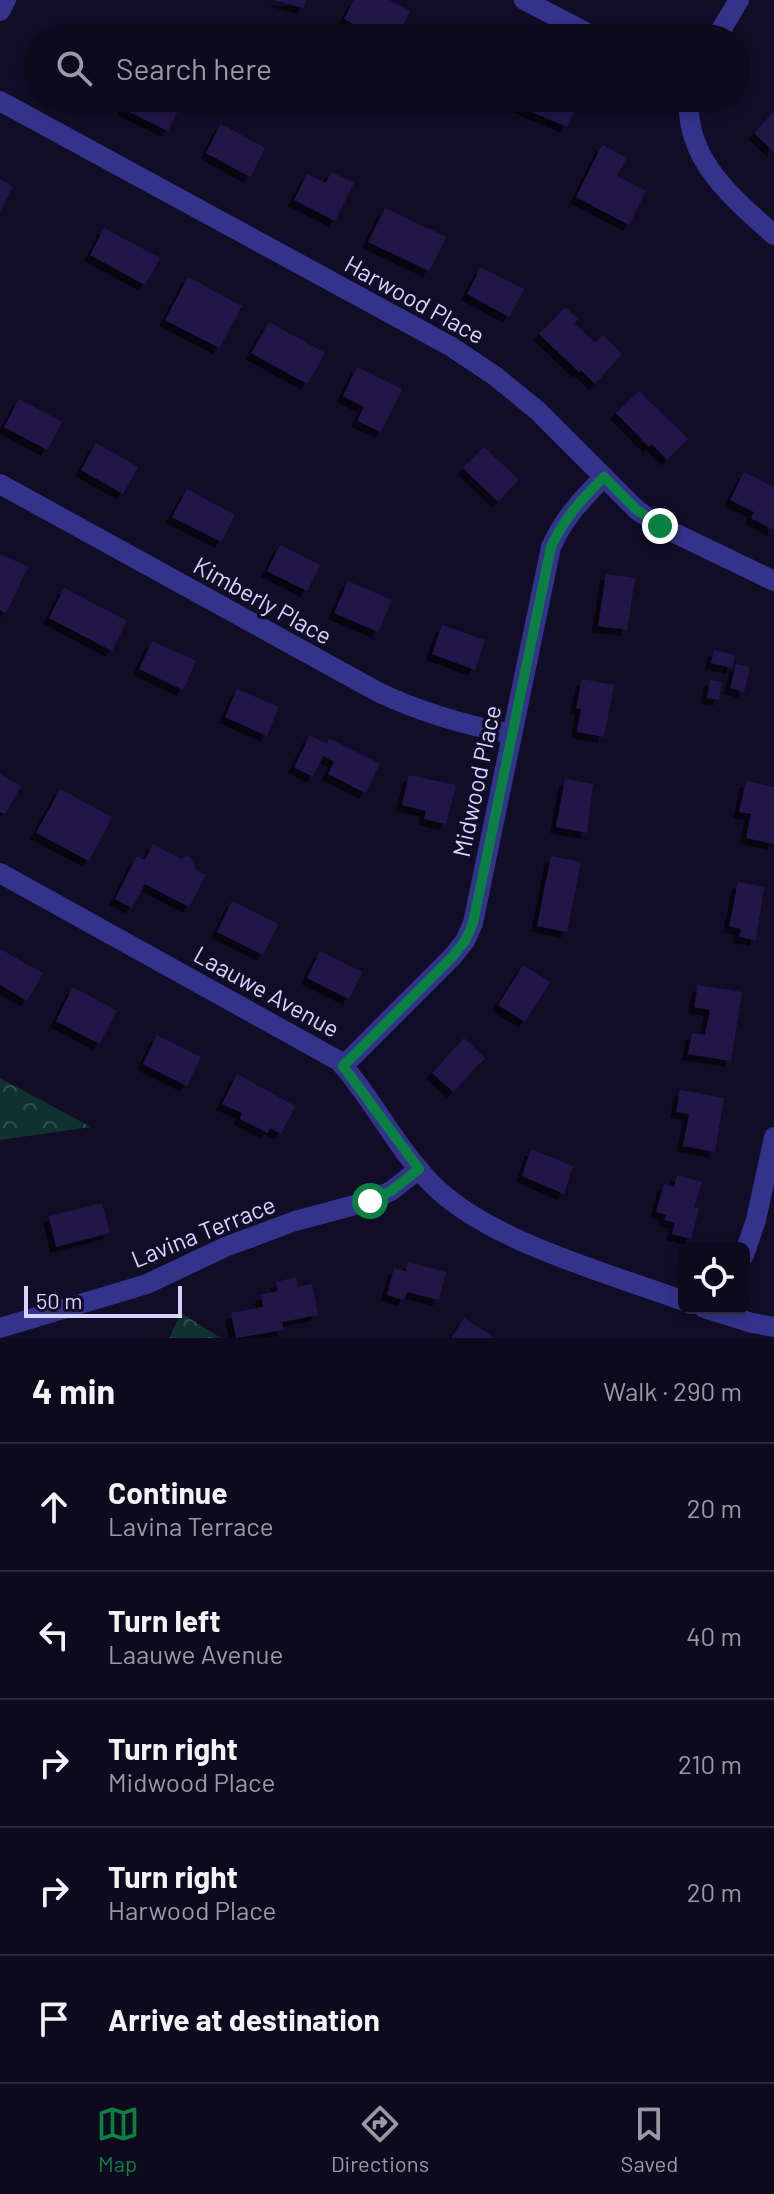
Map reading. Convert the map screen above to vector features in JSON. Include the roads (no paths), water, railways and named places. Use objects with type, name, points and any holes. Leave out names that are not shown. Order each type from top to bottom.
[{"type":"street","points":[[0,11],[6,0]]},
{"type":"street","points":[[524,0],[570,24]]},
{"type":"street","points":[[724,24],[739,0]]},
{"type":"street","name":"Harwood Place","points":[[0,101],[450,346],[495,376],[538,411],[637,510],[660,526],[774,581]]},
{"type":"street","points":[[690,112],[692,136],[702,159],[724,188],[774,235]]},
{"type":"street","name":"Midwood Place","points":[[343,1066],[453,956],[465,941],[473,923],[551,547],[560,526],[574,507],[604,477]]},
{"type":"street","name":"Kimberly Place","points":[[0,484],[378,692],[417,711],[458,724],[512,734]]},
{"type":"street","name":"Laauwe Avenue","points":[[0,873],[303,1040],[343,1066],[419,1169],[463,1209],[526,1243],[678,1299]]},
{"type":"street","points":[[748,1242],[774,1137]]},
{"type":"street","name":"Lavina Terrace","points":[[0,1328],[147,1284],[225,1247],[295,1221],[370,1201],[391,1191],[419,1169]]},
{"type":"street","points":[[732,1314],[774,1327]]}]
